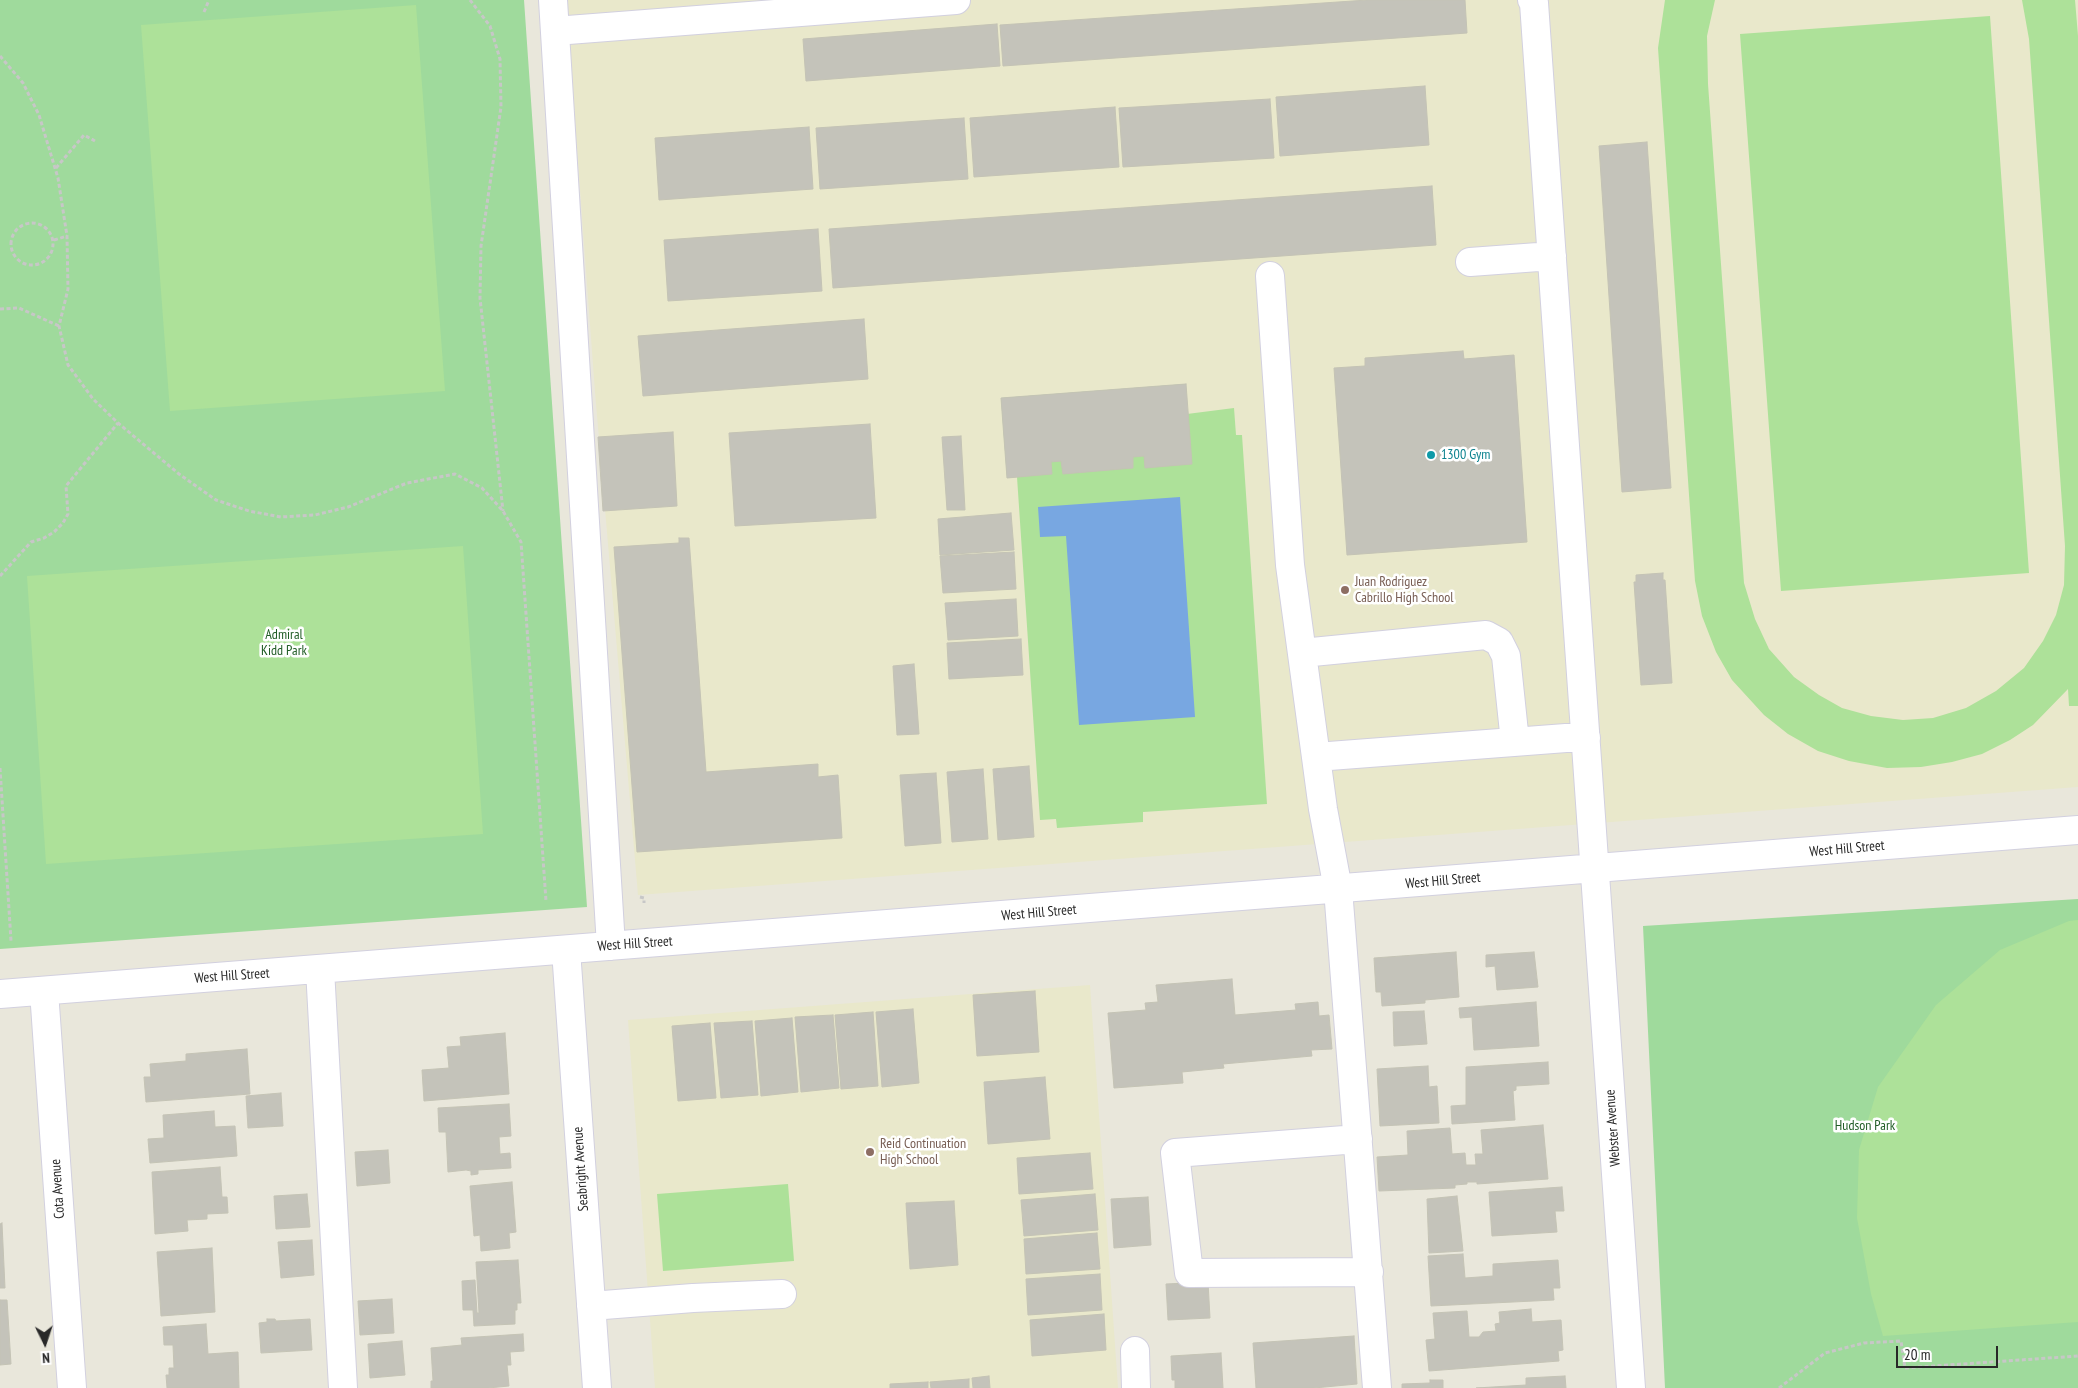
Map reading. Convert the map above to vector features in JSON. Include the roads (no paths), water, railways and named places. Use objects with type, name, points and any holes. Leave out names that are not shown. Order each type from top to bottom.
[{"type":"street","points":[[552,0],[611,946]]},
{"type":"street","points":[[555,31],[642,12],[956,0]]},
{"type":"street","name":"Webster Avenue","points":[[1532,0],[1534,3],[1631,1388]]},
{"type":"street","points":[[1470,262],[1552,256]]},
{"type":"street","points":[[1270,276],[1290,565],[1323,809],[1338,889],[1377,1388]]},
{"type":"street","points":[[1302,653],[1486,635],[1499,642],[1506,656],[1515,742]]},
{"type":"street","points":[[1316,757],[1586,738]]},
{"type":"street","name":"West Hill Street","points":[[0,994],[2078,830]]},
{"type":"street","name":"Seabright Avenue","points":[[566,950],[597,1388]]},
{"type":"street","points":[[320,969],[343,1388]]},
{"type":"street","name":"Cota Avenue","points":[[44,991],[72,1388]]},
{"type":"street","points":[[1358,1139],[1175,1153],[1189,1273],[1369,1272]]},
{"type":"street","points":[[591,1306],[693,1298],[782,1294]]},
{"type":"street","points":[[1135,1351],[1136,1388]]},
{"type":"water","points":[[1180,497],[1195,717],[1079,725],[1066,536],[1040,537],[1038,507]]},
{"type":"place","name":"1300 Gym","points":[[1431,455]]},
{"type":"place","name":"Juan Rodriguez Cabrillo High School","points":[[1345,590]]},
{"type":"place","name":"Reid Continuation High School","points":[[870,1152]]},
{"type":"park label","name":"Admiral Kidd Park","points":[[284,644]]},
{"type":"park label","name":"Hudson Park","points":[[1865,1126]]}]
